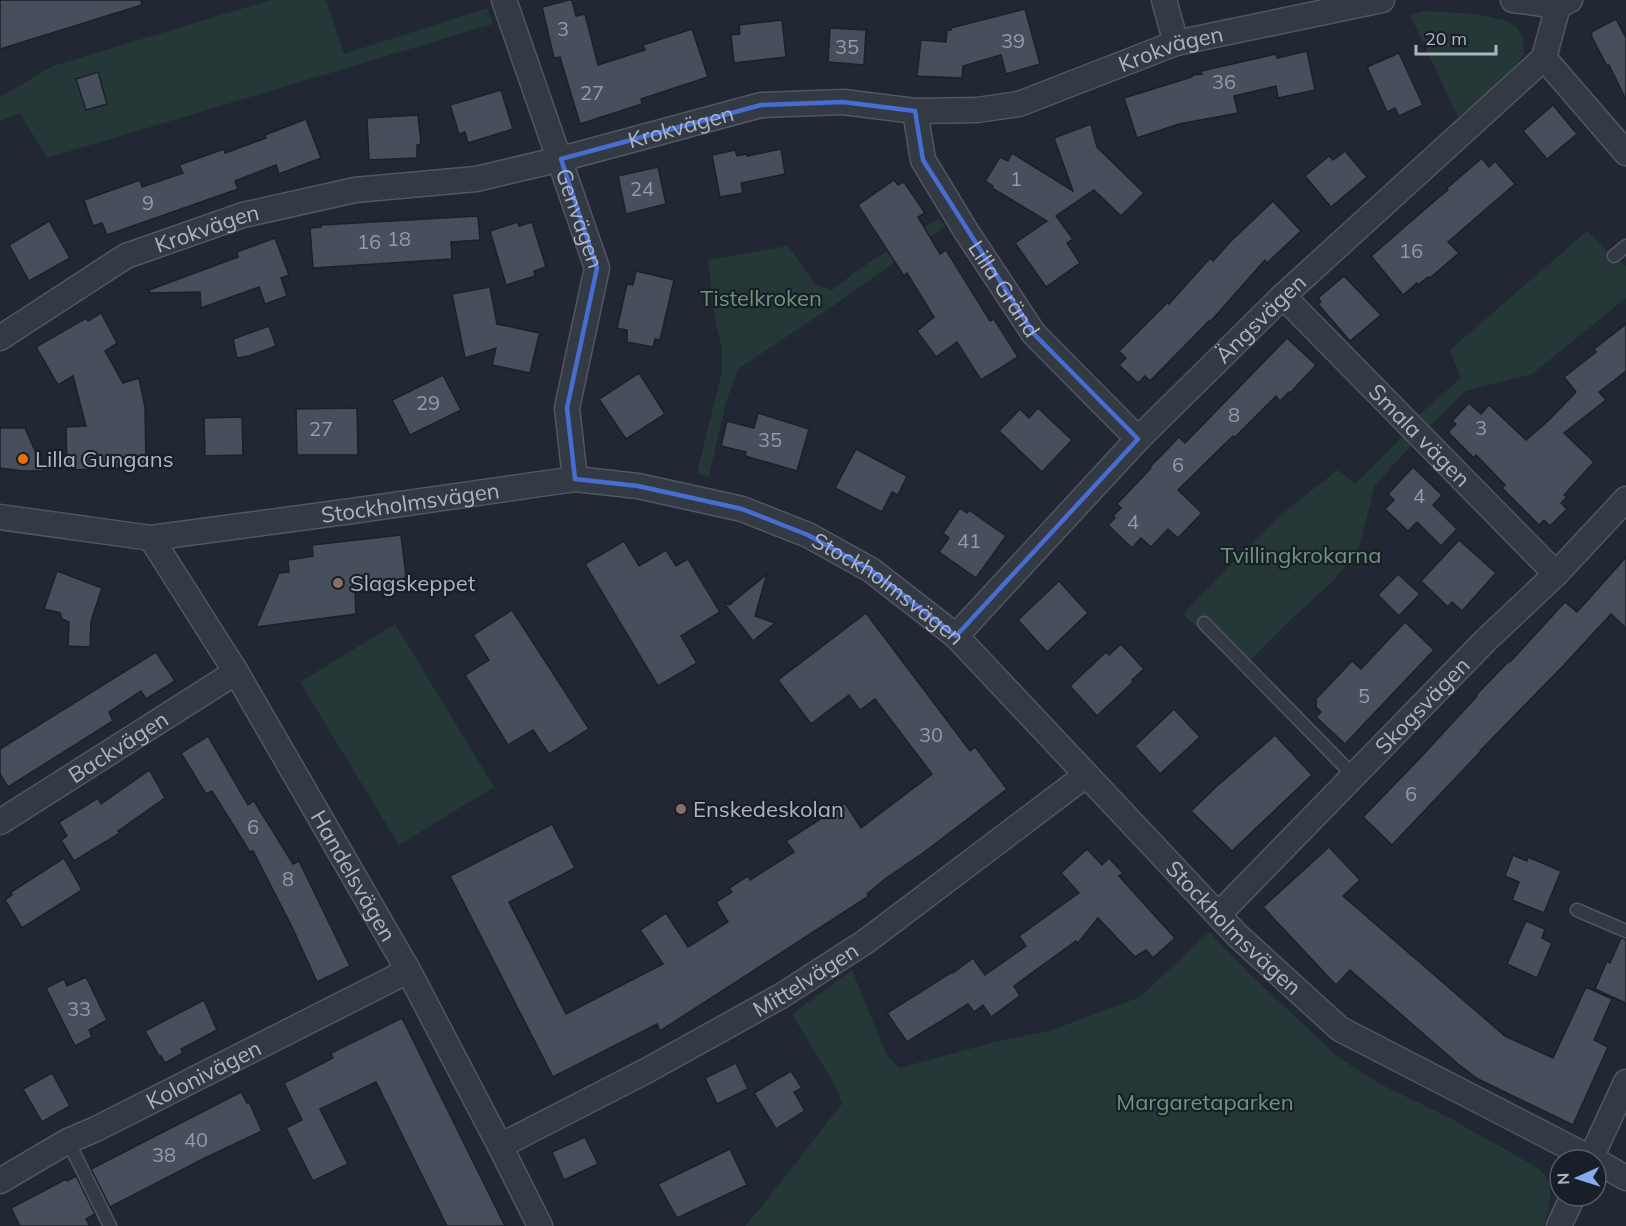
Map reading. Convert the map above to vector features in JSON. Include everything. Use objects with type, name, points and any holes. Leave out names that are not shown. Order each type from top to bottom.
[{"type":"street","name":"Genvägen","points":[[504,0],[597,268],[567,408],[575,479]]},
{"type":"street","points":[[1164,0],[1176,43]]},
{"type":"street","name":"Krokvägen","points":[[0,338],[126,256],[243,215],[355,189],[476,179],[561,159],[761,105],[843,102],[915,111],[977,110],[1019,104],[1176,43],[1382,0]]},
{"type":"street","points":[[1515,0],[1564,3],[1544,58],[1626,153]]},
{"type":"street","name":"Ängsvägen","points":[[956,636],[1138,439],[1283,296],[1544,58]]},
{"type":"street","name":"Lilla Gränd","points":[[915,111],[923,160],[966,231],[1034,334],[1138,439]]},
{"type":"street","name":"Smala vägen","points":[[1283,296],[1556,574]]},
{"type":"street","name":"Stockholmsvägen","points":[[0,517],[151,538],[575,479],[638,486],[742,509],[808,535],[871,570],[956,636],[1238,936],[1340,1029],[1570,1148]]},
{"type":"street","name":"Skogsvägen","points":[[1218,914],[1486,640],[1556,574],[1626,499]]},
{"type":"street","name":"Handelsvägen","points":[[151,538],[236,672],[408,970],[540,1226]]},
{"type":"street","name":"Backvägen","points":[[0,822],[236,672]]},
{"type":"street","name":"Mittelvägen","points":[[500,1146],[646,1071],[781,996],[865,942],[1086,775]]},
{"type":"street","name":"Kolonivägen","points":[[0,1181],[68,1141],[96,1129],[408,970]]},
{"type":"street","points":[[1598,1148],[1626,1082]]},
{"type":"street","name":"Stockholmsvägen","points":[[1608,1168],[1626,1178]]},
{"type":"street","points":[[1559,1226],[1567,1208]]},
{"type":"lane","points":[[1614,256],[1626,246]]},
{"type":"lane","points":[[1204,623],[1354,776]]},
{"type":"lane","points":[[1577,910],[1626,931]]},
{"type":"lane","points":[[68,1141],[110,1226]]},
{"type":"highlighted area","points":[[843,102],[915,111],[923,160],[1034,334],[1138,439],[956,636],[871,570],[808,535],[742,509],[638,486],[575,479],[567,408],[597,268],[561,159],[761,105]]},
{"type":"green space","points":[[271,0],[326,0],[344,54],[487,8],[493,24],[47,158],[20,113],[0,121],[0,97],[53,66]]},
{"type":"green space","points":[[1425,11],[1477,14],[1503,20],[1516,26],[1523,38],[1524,54],[1513,69],[1458,117],[1410,15]]},
{"type":"green space","name":"Tistelkroken","points":[[939,218],[945,226],[833,306],[738,369],[726,402],[709,476],[697,473],[722,372],[722,348],[716,325],[708,260],[788,246],[815,284],[832,290],[858,270]]},
{"type":"green space","name":"Tvillingkrokarna","points":[[1587,231],[1626,266],[1626,298],[1532,374],[1465,391],[1375,485],[1358,551],[1331,583],[1241,670],[1183,614],[1290,507],[1338,470],[1355,484],[1407,432],[1413,420],[1461,378],[1450,350]]},
{"type":"green space","points":[[395,624],[494,787],[399,845],[300,682]]},
{"type":"green space","name":"Margaretaparken","points":[[1209,932],[1339,1058],[1384,1086],[1446,1116],[1542,1172],[1548,1182],[1548,1208],[1544,1226],[745,1226],[842,1104],[836,1087],[792,1014],[852,970],[887,1056],[900,1068],[995,1042],[1052,1030],[1140,997]]},
{"type":"building","points":[[0,0],[141,0],[142,5],[0,49]]},
{"type":"building","points":[[572,0],[576,16],[585,14],[598,65],[645,50],[643,45],[692,29],[708,77],[641,99],[642,104],[580,124],[560,57],[554,58],[542,7]]},
{"type":"building","points":[[1025,9],[1040,64],[1006,74],[1001,55],[963,66],[962,78],[917,76],[921,40],[946,42],[947,30],[951,28]]},
{"type":"building","points":[[1616,19],[1626,38],[1626,100],[1591,35],[1591,32]]},
{"type":"building","points":[[782,20],[786,57],[734,63],[731,35],[740,34],[739,25]]},
{"type":"building","points":[[830,28],[866,30],[864,65],[828,62]]},
{"type":"building","points":[[1307,51],[1315,90],[1278,98],[1276,86],[1234,96],[1238,113],[1179,124],[1137,138],[1124,98],[1192,77],[1192,75],[1202,74],[1201,71],[1276,54],[1277,58]]},
{"type":"building","points":[[1399,53],[1423,105],[1399,116],[1395,108],[1387,112],[1367,67]]},
{"type":"building","points":[[98,72],[107,104],[86,110],[76,79]]},
{"type":"building","points":[[501,90],[513,129],[468,143],[465,132],[459,134],[450,105]]},
{"type":"building","points":[[1553,105],[1577,134],[1547,159],[1523,131]]},
{"type":"building","points":[[418,115],[421,144],[417,145],[417,158],[369,160],[367,118]]},
{"type":"building","points":[[306,119],[321,158],[279,174],[276,165],[235,181],[238,189],[107,235],[102,223],[93,226],[84,200],[140,180],[142,187],[183,173],[179,165],[224,149],[225,153],[266,138],[265,135]]},
{"type":"building","points":[[1091,124],[1097,147],[1144,193],[1121,216],[1094,190],[1056,216],[1073,239],[1067,243],[1080,263],[1046,287],[1015,243],[1047,221],[992,188],[993,186],[985,181],[1000,157],[1008,161],[1012,153],[1073,191],[1054,138]]},
{"type":"building","points":[[781,149],[785,174],[741,183],[743,193],[720,197],[712,155],[735,150],[737,156],[747,154],[747,156]]},
{"type":"building","points":[[1345,151],[1367,177],[1331,207],[1305,176],[1329,156],[1333,160]]},
{"type":"building","points":[[1482,158],[1489,167],[1495,161],[1515,184],[1448,242],[1459,253],[1430,278],[1428,277],[1418,285],[1417,283],[1403,295],[1371,256]]},
{"type":"building","points":[[658,167],[666,204],[626,214],[618,176]]},
{"type":"building","points":[[894,180],[898,185],[904,182],[925,213],[918,217],[940,254],[946,250],[990,321],[994,319],[1018,357],[981,380],[957,342],[936,357],[917,331],[934,317],[907,273],[904,276],[858,205]]},
{"type":"building","points":[[1273,201],[1301,231],[1267,263],[1265,260],[1210,322],[1150,381],[1145,376],[1138,383],[1119,365],[1126,358],[1119,351],[1168,302],[1169,304],[1210,258],[1213,261]]},
{"type":"building","points":[[478,216],[480,240],[451,242],[452,259],[313,268],[310,228],[321,227],[321,225]]},
{"type":"building","points":[[49,221],[70,258],[29,281],[9,245]]},
{"type":"building","points":[[518,222],[519,226],[532,222],[546,267],[534,271],[535,276],[506,285],[490,231]]},
{"type":"building","points":[[275,238],[289,275],[281,278],[287,296],[265,304],[259,287],[201,308],[200,292],[150,293],[149,290],[238,257],[237,252]]},
{"type":"building","points":[[636,271],[674,280],[660,340],[655,339],[653,347],[627,342],[627,330],[617,328],[627,284],[633,285]]},
{"type":"building","points":[[1344,276],[1381,315],[1350,341],[1318,304],[1321,302],[1318,298]]},
{"type":"building","points":[[490,287],[497,324],[544,334],[539,335],[530,373],[492,365],[496,348],[465,358],[452,294]]},
{"type":"building","points":[[101,313],[117,343],[105,351],[123,383],[139,378],[145,407],[146,468],[67,470],[66,427],[86,426],[73,376],[58,385],[36,347],[86,318],[88,321]]},
{"type":"building","points":[[1626,324],[1626,371],[1599,392],[1606,400],[1564,433],[1594,462],[1564,495],[1567,497],[1561,503],[1567,509],[1550,526],[1544,520],[1539,525],[1502,488],[1505,485],[1476,455],[1474,458],[1448,432],[1456,424],[1452,421],[1469,403],[1481,414],[1489,405],[1526,440],[1576,392],[1564,377]]},
{"type":"building","points":[[269,326],[276,346],[237,358],[233,339]]},
{"type":"building","points":[[1287,338],[1316,365],[1280,401],[1276,396],[1178,490],[1202,513],[1178,538],[1168,529],[1151,547],[1141,538],[1132,548],[1108,525],[1121,508],[1117,504],[1179,437],[1185,443]]},
{"type":"building","points":[[639,373],[665,414],[626,439],[599,399]]},
{"type":"building","points":[[443,375],[461,410],[410,435],[392,400]]},
{"type":"building","points":[[357,408],[358,455],[297,455],[296,409]]},
{"type":"building","points":[[1038,408],[1072,440],[1042,472],[999,431],[1020,409],[1029,418]]},
{"type":"building","points":[[758,413],[809,429],[797,471],[745,456],[746,452],[721,446],[727,421],[754,428]]},
{"type":"building","points":[[242,417],[243,455],[205,456],[204,418]]},
{"type":"building","points":[[0,428],[25,428],[44,471],[0,468]]},
{"type":"building","points":[[856,449],[907,476],[898,495],[892,492],[882,512],[835,488]]},
{"type":"building","points":[[1413,467],[1442,495],[1433,505],[1457,529],[1441,546],[1417,522],[1408,531],[1385,509],[1394,500],[1388,494]]},
{"type":"building","points":[[960,508],[967,513],[969,510],[1006,536],[976,578],[939,552],[949,538],[943,533]]},
{"type":"building","name":"Slagskeppet","points":[[401,535],[406,576],[396,589],[355,593],[356,614],[256,627],[279,573],[289,572],[288,560],[313,556],[312,545]]},
{"type":"building","points":[[1459,540],[1496,573],[1462,611],[1452,602],[1448,607],[1421,581]]},
{"type":"building","points":[[624,541],[639,566],[666,550],[676,566],[688,559],[720,612],[681,636],[697,663],[658,686],[585,564]]},
{"type":"building","points":[[1626,557],[1626,628],[1611,614],[1392,845],[1363,817],[1565,602],[1577,612]]},
{"type":"building","points":[[57,571],[102,588],[91,621],[90,647],[68,646],[69,622],[62,619],[60,613],[44,609]]},
{"type":"building","points":[[767,574],[755,616],[775,623],[753,641],[723,602],[729,605]]},
{"type":"building","points":[[1398,574],[1420,594],[1399,616],[1378,595]]},
{"type":"building","points":[[1059,581],[1088,613],[1047,652],[1018,620]]},
{"type":"building","points":[[512,610],[589,729],[549,754],[533,730],[508,745],[465,675],[489,660],[473,635]]},
{"type":"building","points":[[866,613],[970,751],[975,747],[1007,789],[885,879],[867,894],[869,896],[660,1031],[657,1024],[553,1077],[450,876],[552,824],[575,868],[509,902],[566,1014],[663,964],[640,930],[666,913],[688,947],[728,922],[716,902],[732,892],[729,888],[748,876],[750,880],[794,852],[786,841],[845,803],[861,828],[932,774],[875,699],[860,710],[849,695],[811,724],[778,680]]},
{"type":"building","points":[[1405,622],[1434,650],[1345,744],[1316,717],[1321,712],[1316,707],[1316,699],[1352,661],[1361,669]]},
{"type":"building","points":[[1121,644],[1144,669],[1097,716],[1070,686],[1106,652],[1109,655]]},
{"type":"building","points":[[156,652],[175,681],[146,699],[141,691],[109,712],[113,721],[8,787],[0,774],[0,749]]},
{"type":"building","points":[[1174,709],[1200,737],[1160,774],[1135,746]]},
{"type":"building","points":[[1275,735],[1312,775],[1232,851],[1191,811]]},
{"type":"building","points":[[208,736],[248,805],[254,801],[293,864],[299,861],[350,966],[317,982],[253,851],[250,852],[212,791],[206,794],[181,753]]},
{"type":"building","points":[[148,771],[165,798],[118,831],[120,833],[74,861],[61,840],[67,836],[59,822],[98,798],[101,804]]},
{"type":"building","points":[[1329,847],[1360,880],[1343,896],[1505,1036],[1553,1058],[1586,987],[1612,999],[1594,1040],[1608,1047],[1573,1125],[1478,1079],[1350,970],[1336,985],[1263,907]]},
{"type":"building","points":[[1087,849],[1102,865],[1109,858],[1123,873],[1119,876],[1175,938],[1153,958],[1146,950],[1135,957],[1098,918],[1078,943],[1076,941],[1014,986],[1020,996],[991,1017],[983,1005],[974,1012],[968,1004],[907,1042],[887,1013],[953,973],[973,958],[985,975],[1026,946],[1019,936],[1079,893],[1061,873]]},
{"type":"building","points":[[1513,855],[1527,861],[1528,857],[1561,871],[1544,913],[1512,900],[1519,882],[1505,876]]},
{"type":"building","points":[[64,858],[82,890],[22,928],[5,900],[12,895],[11,892]]},
{"type":"building","points":[[1526,921],[1545,929],[1542,938],[1552,943],[1537,978],[1507,964]]},
{"type":"building","points":[[1621,938],[1626,939],[1626,1003],[1595,989],[1607,961],[1610,963]]},
{"type":"building","points":[[86,977],[107,1020],[89,1030],[92,1037],[75,1046],[46,988],[64,979],[67,986]]},
{"type":"building","points":[[204,1000],[217,1030],[181,1049],[183,1053],[165,1063],[145,1031]]},
{"type":"building","points":[[402,1018],[505,1226],[447,1226],[376,1082],[320,1109],[348,1164],[313,1181],[286,1128],[302,1120],[284,1083],[333,1058],[331,1053]]},
{"type":"building","points":[[736,1063],[748,1089],[717,1104],[705,1078]]},
{"type":"building","points":[[791,1071],[802,1088],[794,1092],[805,1111],[776,1129],[754,1093]]},
{"type":"building","points":[[52,1073],[70,1106],[42,1122],[23,1089]]},
{"type":"building","points":[[241,1092],[247,1103],[249,1102],[262,1131],[110,1207],[91,1169]]},
{"type":"building","points":[[585,1137],[598,1164],[564,1180],[552,1152]]},
{"type":"building","points":[[730,1149],[747,1185],[677,1218],[658,1184]]},
{"type":"building","points":[[76,1176],[95,1214],[86,1219],[90,1226],[20,1226],[11,1208]]},
{"type":"place","name":"Lilla Gungans","points":[[23,459]]},
{"type":"place","name":"Slagskeppet","points":[[338,583]]},
{"type":"place","name":"Enskedeskolan","points":[[681,809]]}]
